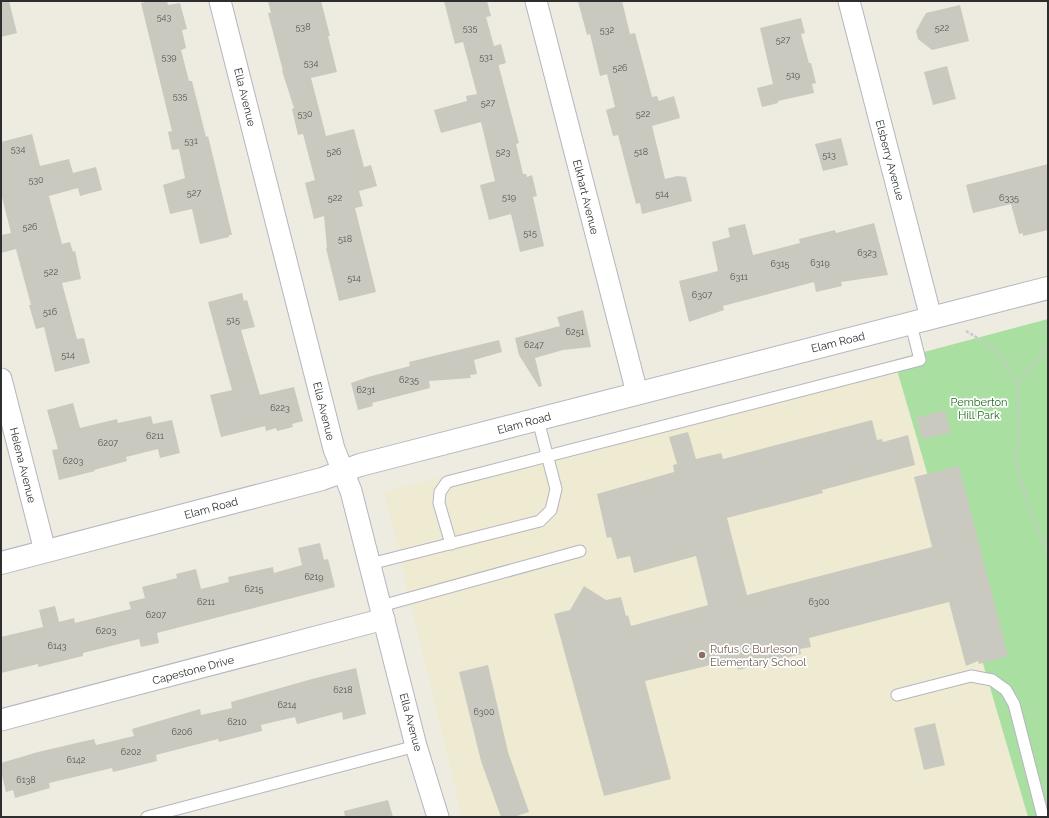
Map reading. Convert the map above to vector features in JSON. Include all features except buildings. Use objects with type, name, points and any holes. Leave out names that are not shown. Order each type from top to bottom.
[{"type":"street","name":"Ella Avenue","points":[[220,1],[332,442],[342,472],[351,491],[416,746],[438,817]]},
{"type":"street","name":"Elkhart Avenue","points":[[536,1],[637,394]]},
{"type":"street","name":"Elsberry Avenue","points":[[849,1],[921,321]]},
{"type":"street","name":"Elam Road","points":[[1,563],[322,479],[360,465],[1048,288]]},
{"type":"street","name":"Helena Avenue","points":[[1,379],[45,551]]},
{"type":"street","name":"Capestone Drive","points":[[1,720],[383,612]]},
{"type":"lane","points":[[451,544],[439,503],[440,492],[447,482],[920,360],[921,321]]},
{"type":"lane","points":[[370,564],[540,521],[551,510],[556,489],[538,420]]},
{"type":"lane","points":[[383,612],[580,551]]},
{"type":"lane","points":[[897,695],[971,676],[992,680],[1006,690],[1014,704],[1043,817]]},
{"type":"lane","points":[[147,817],[416,746]]},
{"type":"path","points":[[963,330],[991,347],[1004,360],[1017,386],[1019,412],[1016,449],[1017,468],[1036,528],[1048,551]]},
{"type":"path","points":[[1017,386],[1048,345]]},
{"type":"shaded area","name":"Rufus C Burleson Elementary School","points":[[894,360],[1028,817],[462,817],[384,492]]},
{"type":"green space","name":"Pemberton Hill Park","points":[[1048,319],[1048,817],[1028,817],[894,360]]},
{"type":"place","name":"Rufus C Burleson Elementary School","points":[[702,655]]}]
